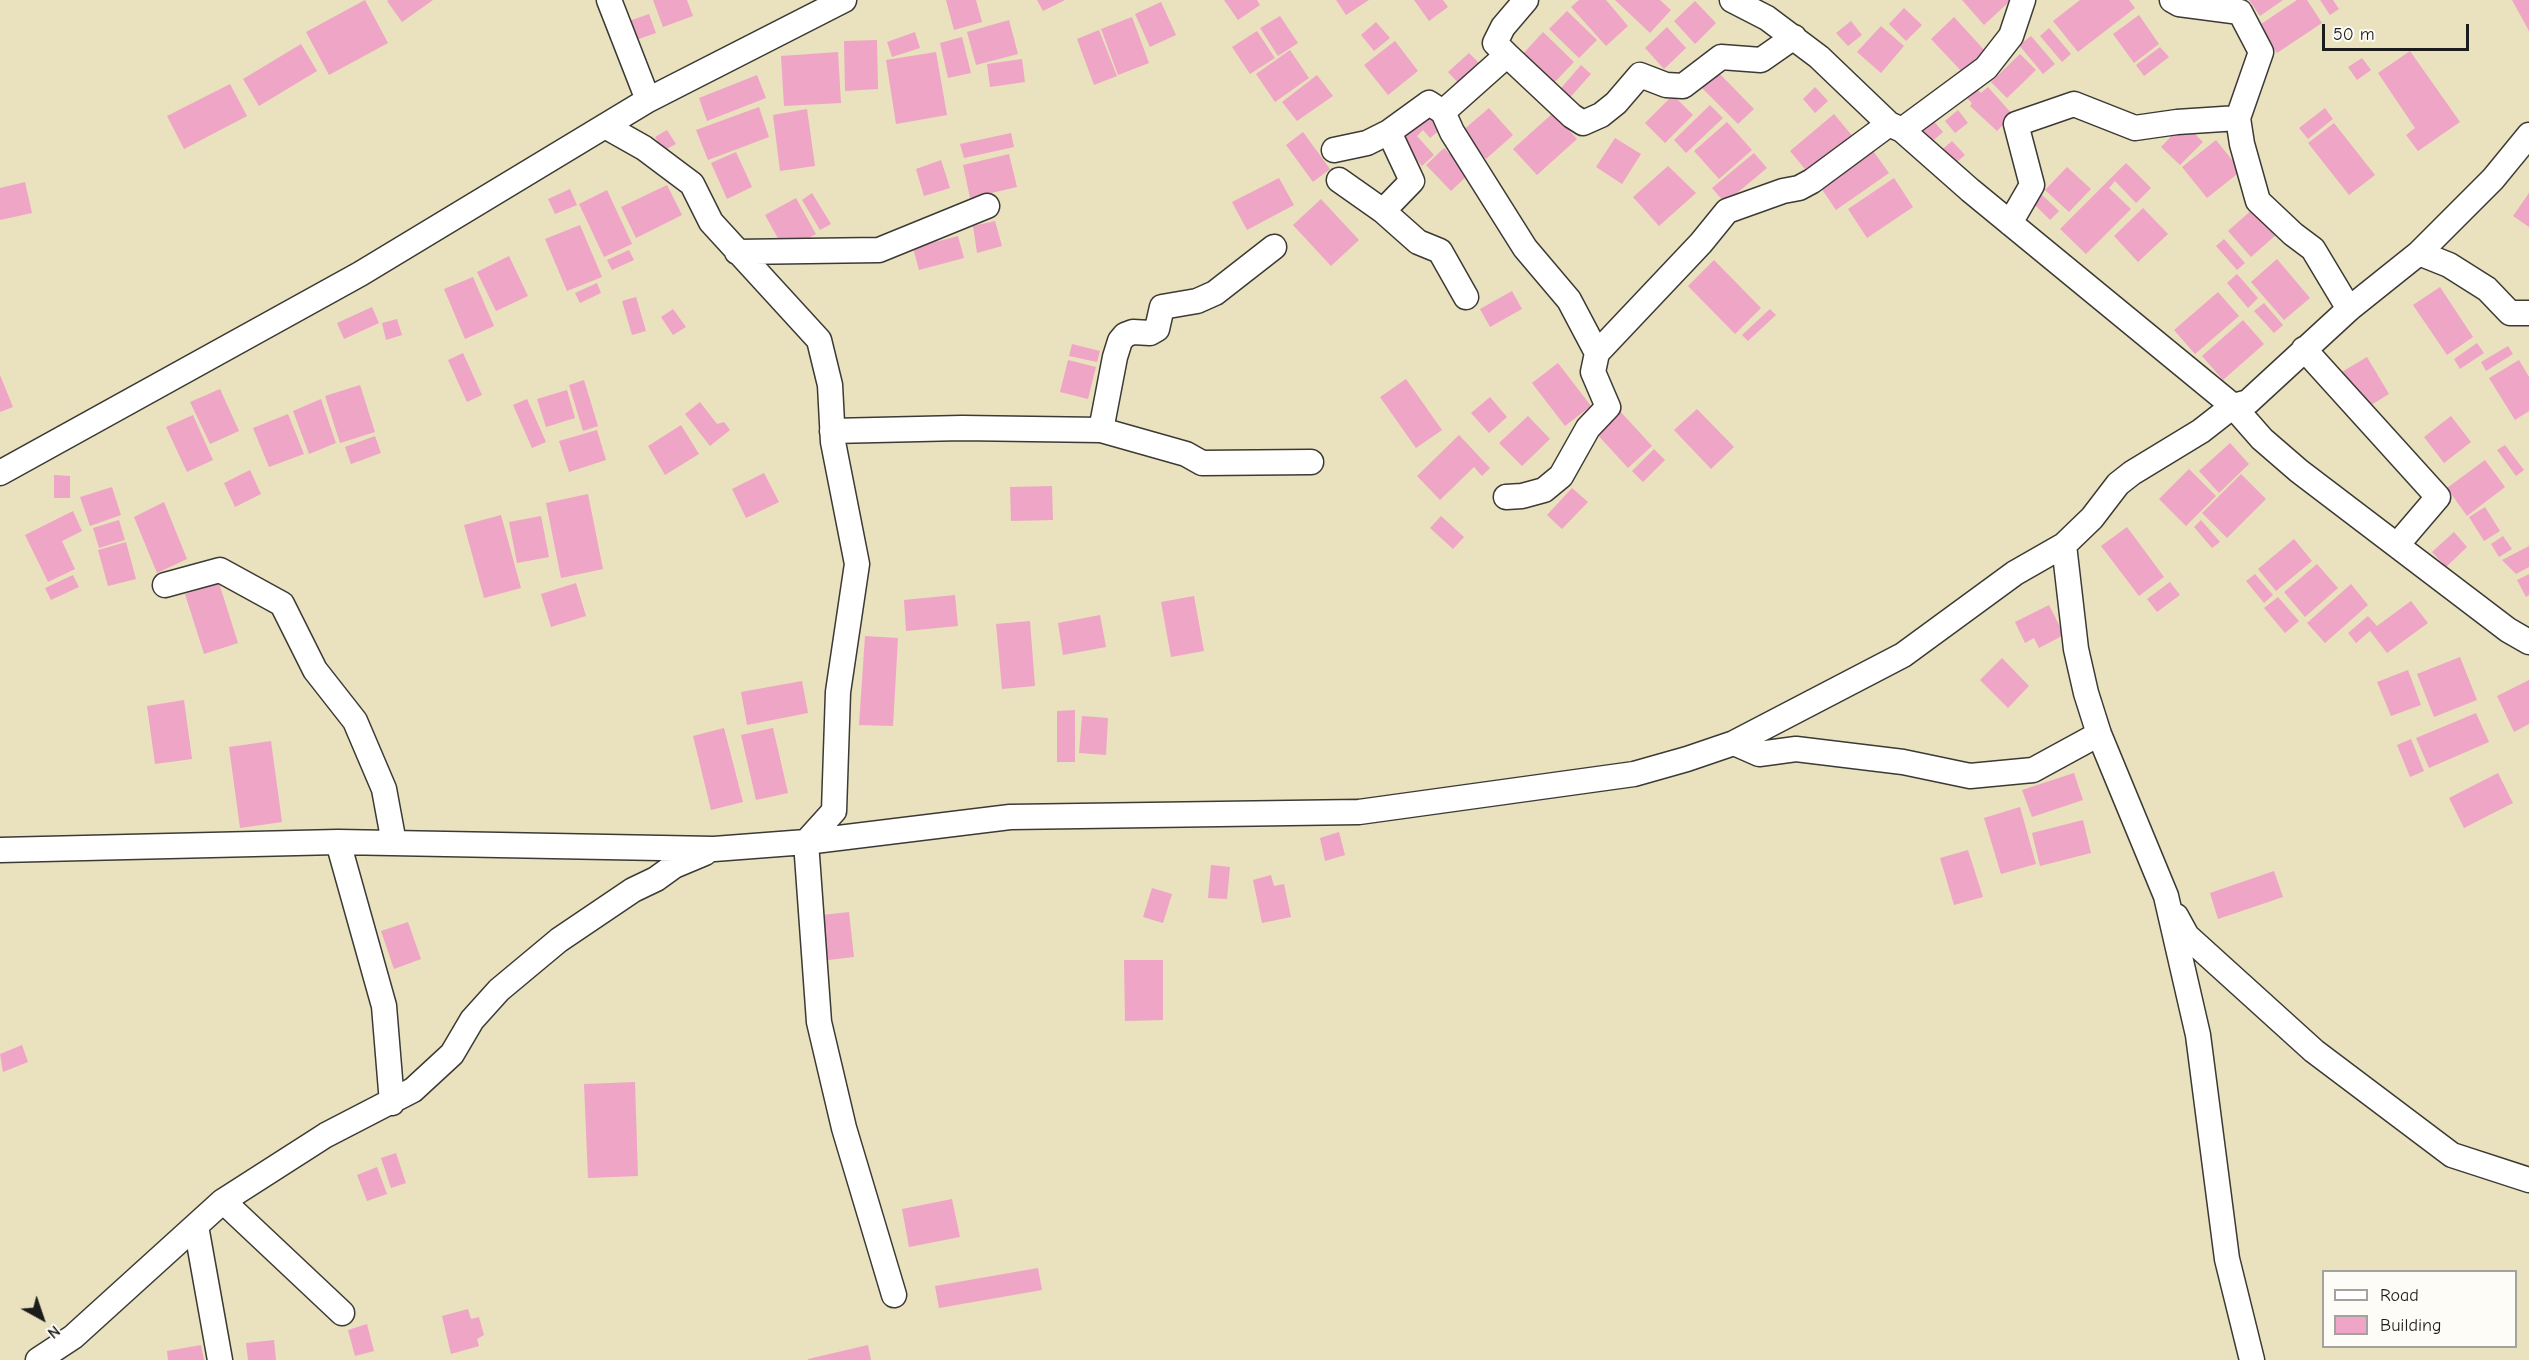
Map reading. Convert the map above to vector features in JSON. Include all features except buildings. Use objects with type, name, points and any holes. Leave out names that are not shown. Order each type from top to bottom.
[{"type":"street","points":[[609,0],[648,100]]},
{"type":"street","points":[[0,473],[360,274],[648,100],[844,0]]},
{"type":"street","points":[[1526,0],[1503,27],[1495,43],[1572,116],[1583,123],[1601,115],[1616,103],[1640,75],[1666,86],[1683,86],[1721,57],[1761,60],[1794,37]]},
{"type":"street","points":[[1732,0],[1767,18],[1794,37],[1895,127],[2010,223],[2240,404],[2262,439],[2299,471],[2508,630],[2529,642]]},
{"type":"street","points":[[1506,497],[1522,496],[1544,490],[1562,476],[1588,428],[1608,407],[1593,372],[1597,353],[1701,243],[1727,211],[1805,185],[1986,68],[2011,36],[2023,0]]},
{"type":"street","points":[[2172,0],[2179,4],[2240,12],[2261,52],[2238,118],[2242,144],[2258,201],[2313,249],[2349,309]]},
{"type":"street","points":[[1443,112],[1507,55]]},
{"type":"street","points":[[1334,150],[1367,143],[1389,132],[1429,103],[1443,112],[1452,132],[1525,248],[1569,300],[1597,353]]},
{"type":"street","points":[[2010,223],[2032,185],[2016,124],[2074,104],[2135,128],[2177,122],[2238,118]]},
{"type":"street","points":[[605,126],[644,148],[692,184],[711,222],[819,340],[830,385],[832,431],[857,564],[838,692],[834,811],[806,842],[819,1022],[844,1128],[894,1295]]},
{"type":"street","points":[[1383,211],[1412,181],[1389,132]]},
{"type":"street","points":[[0,849],[338,842],[714,849],[806,842],[1011,817],[1359,812],[1634,774],[1734,743],[1903,655],[2015,573],[2064,545],[2092,518],[2118,484],[2240,404],[2349,309],[2419,253],[2493,178],[2529,135]]},
{"type":"street","points":[[1339,180],[1383,211],[1418,242],[1440,251],[1466,297]]},
{"type":"street","points":[[737,252],[879,250],[987,206]]},
{"type":"street","points":[[1101,429],[1115,357],[1120,341],[1125,335],[1133,332],[1150,333],[1157,329],[1162,307],[1197,301],[1215,293],[1274,247]]},
{"type":"street","points":[[2419,253],[2449,265],[2487,289],[2510,313],[2529,313]]},
{"type":"street","points":[[2304,349],[2438,497],[2397,545]]},
{"type":"street","points":[[832,431],[962,428],[1101,429],[1186,454],[1202,463],[1311,462]]},
{"type":"street","points":[[2064,545],[2076,649],[2086,693],[2099,734],[2166,896],[2187,936],[2314,1052],[2452,1155],[2529,1180]]},
{"type":"street","points":[[165,585],[220,570],[282,604],[315,670],[355,721],[384,789],[394,843]]},
{"type":"street","points":[[1734,743],[1759,754],[1796,748],[1903,762],[1970,776],[2033,770],[2099,734]]},
{"type":"street","points":[[338,842],[384,1006],[392,1103]]},
{"type":"street","points":[[38,1360],[73,1337],[223,1201],[326,1135],[392,1103],[413,1090],[452,1054],[472,1020],[499,990],[559,940],[633,890],[656,879],[674,866],[714,849]]},
{"type":"street","points":[[2166,896],[2198,1035],[2227,1259],[2252,1360]]},
{"type":"street","points":[[223,1201],[342,1313]]},
{"type":"street","points":[[196,1226],[220,1360]]}]
